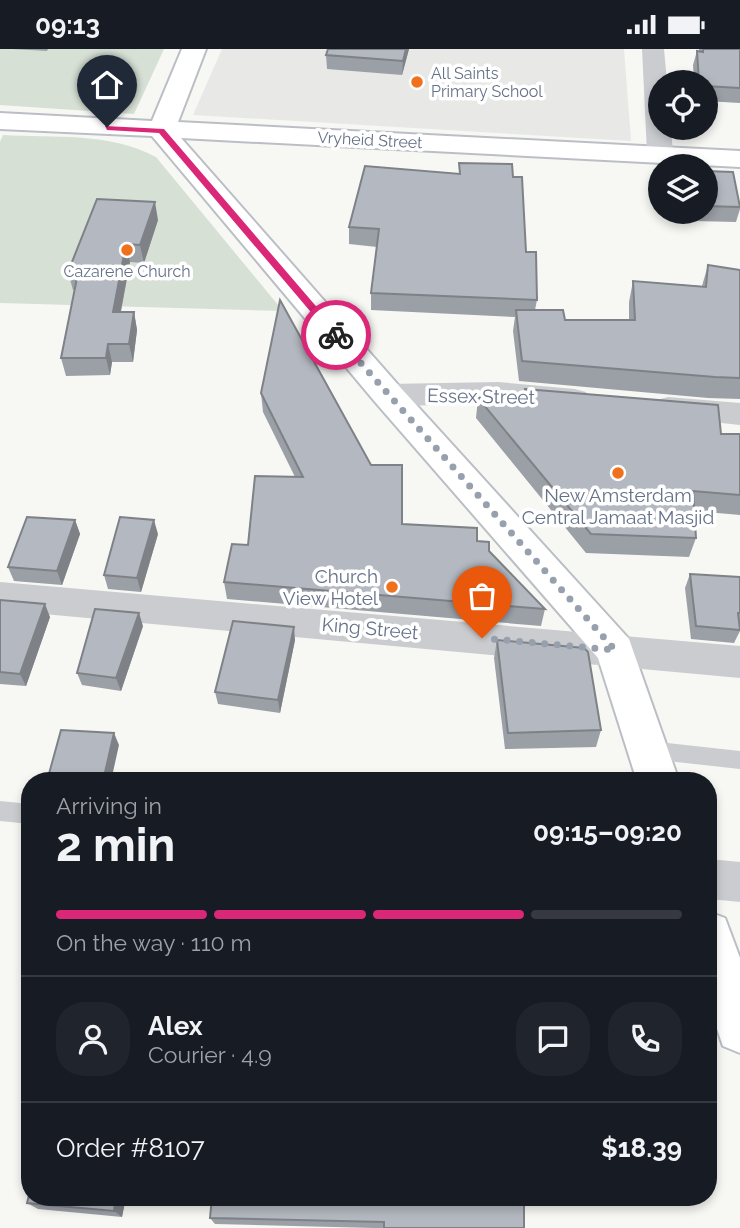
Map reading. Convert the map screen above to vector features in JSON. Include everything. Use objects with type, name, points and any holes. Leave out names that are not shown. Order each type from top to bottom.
[{"type":"street","points":[[194,49],[161,131],[388,395],[615,650],[654,765]]},
{"type":"street","points":[[653,49],[660,153]]},
{"type":"street","name":"Vryheid Street","points":[[0,121],[740,159]]},
{"type":"street","name":"Essex Street","points":[[388,395],[498,393],[606,402]]},
{"type":"street","points":[[646,406],[740,414]]},
{"type":"street","name":"King Street","points":[[0,596],[740,662]]},
{"type":"street","points":[[717,880],[740,882]]},
{"type":"street","points":[[717,959],[740,1029]]},
{"type":"lane","points":[[654,765],[740,760]]},
{"type":"lane","points":[[0,811],[21,813]]},
{"type":"shaded area","points":[[0,49],[164,49],[134,114],[0,105]]},
{"type":"shaded area","name":"All Saints Primary School","points":[[222,49],[624,49],[631,141],[193,115]]},
{"type":"shaded area","points":[[3,135],[101,140],[120,143],[156,157],[283,311],[0,303],[0,142]]},
{"type":"building","points":[[328,49],[406,49],[403,61],[326,55]]},
{"type":"building","points":[[703,49],[740,49],[740,88],[718,87],[718,70],[698,70],[697,51],[703,52]]},
{"type":"building","points":[[459,163],[512,164],[513,177],[522,177],[526,252],[536,252],[537,300],[371,293],[379,229],[349,227],[365,166],[460,174]]},
{"type":"building","points":[[718,171],[733,172],[740,207],[718,206]]},
{"type":"building","points":[[97,199],[155,202],[140,245],[126,244],[113,312],[134,312],[129,344],[108,344],[106,358],[61,358],[78,273],[68,272]]},
{"type":"building","points":[[708,265],[740,270],[740,378],[522,361],[516,310],[563,310],[565,320],[635,320],[633,281],[706,287]]},
{"type":"building","points":[[280,300],[371,465],[402,465],[402,524],[477,528],[477,541],[489,542],[489,551],[545,609],[224,582],[232,544],[248,545],[255,476],[303,477],[261,393]]},
{"type":"building","name":"New Amsterdam Central Jamaat Masjid","points":[[525,389],[718,405],[721,434],[740,434],[740,495],[693,491],[696,538],[591,534],[478,398],[527,402]]},
{"type":"building","points":[[27,517],[75,520],[57,571],[8,567]]},
{"type":"building","points":[[120,517],[154,520],[137,578],[104,575]]},
{"type":"building","points":[[690,574],[740,577],[740,630],[696,626]]},
{"type":"building","points":[[0,600],[45,604],[20,674],[0,672]]},
{"type":"building","points":[[95,609],[139,613],[116,678],[77,673]]},
{"type":"building","points":[[233,621],[294,627],[278,700],[215,692]]},
{"type":"building","points":[[497,640],[584,648],[588,652],[601,730],[508,733]]},
{"type":"building","points":[[61,730],[114,733],[105,772],[49,772]]},
{"type":"building","points":[[60,1206],[115,1206],[114,1211]]},
{"type":"building","points":[[211,1206],[524,1206],[524,1228],[384,1228],[384,1222],[210,1218]]},
{"type":"way so far","points":[[336,335],[615,650],[482,638]]},
{"type":"place","name":"All Saints Primary School","points":[[417,82]]},
{"type":"place","name":"Cazarene Church","points":[[127,250]]},
{"type":"place","name":"New Amsterdam Central Jamaat Masjid","points":[[618,473]]},
{"type":"place","name":"Church View Hotel","points":[[392,587]]},
{"type":"route","points":[[107,127],[161,131],[336,335]]}]
